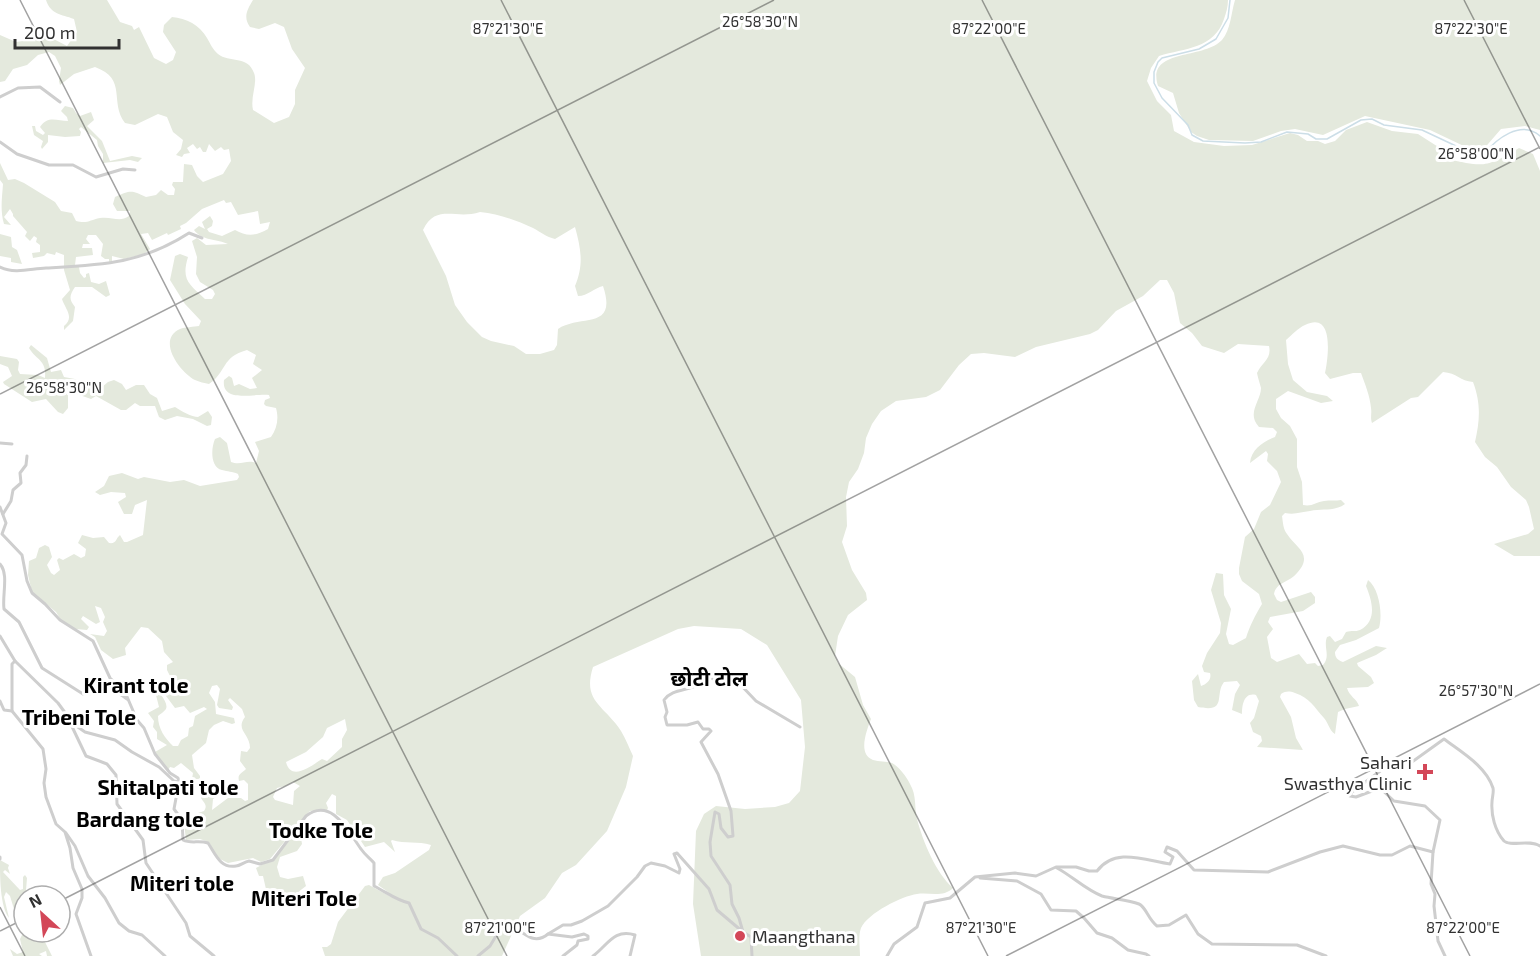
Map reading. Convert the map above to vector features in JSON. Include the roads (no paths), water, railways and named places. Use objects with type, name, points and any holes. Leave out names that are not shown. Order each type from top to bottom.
[{"type":"street","points":[[0,97],[18,88],[40,87],[60,102]]},
{"type":"street","points":[[0,142],[17,154],[48,165],[73,165],[96,177],[123,169],[135,170]]},
{"type":"street","points":[[0,267],[14,272],[103,265],[139,257],[161,249],[189,233],[202,238]]},
{"type":"street","points":[[0,443],[12,444]]},
{"type":"street","points":[[3,513],[11,501],[13,490],[21,483],[20,473],[26,465],[27,456]]},
{"type":"street","points":[[0,507],[6,523],[2,534],[22,555],[32,593],[60,620],[93,640],[110,678],[125,692],[154,753],[170,773],[178,778],[174,809],[182,820],[183,840],[208,843],[215,858],[227,866],[239,866],[249,861],[260,864],[273,860],[306,816],[312,812],[322,811],[337,817],[346,826],[360,849],[374,863],[374,886],[395,899],[409,903],[422,929],[438,938],[457,956]]},
{"type":"street","points":[[0,564],[5,574],[4,609],[19,622],[42,668],[83,694],[111,690],[128,700]]},
{"type":"street","points":[[0,636],[15,661],[58,703],[86,756],[107,764],[116,775],[117,804],[143,840],[146,863],[186,923],[190,936],[214,956]]},
{"type":"street","points":[[15,661],[12,664],[11,674],[12,711],[44,749],[46,797],[56,824],[75,846],[88,876],[105,898],[119,923],[142,936],[165,956]]},
{"type":"street","points":[[743,932],[732,904],[730,885],[711,856],[710,842],[715,812],[719,814],[721,828],[728,837],[733,836],[728,802],[718,774],[701,741],[711,731],[703,729],[698,722],[687,725],[667,725],[664,700],[666,696],[693,689],[702,684],[706,677],[722,681],[737,681],[756,701],[800,727]]},
{"type":"street","points":[[0,701],[4,710],[12,711]]},
{"type":"street","points":[[70,723],[85,732],[115,740],[159,767],[174,781],[179,782]]},
{"type":"street","points":[[1445,956],[1438,941],[1435,894],[1431,884],[1433,852],[1440,820],[1425,806],[1394,801],[1380,788],[1356,797],[1350,796],[1352,792],[1387,765],[1405,767],[1444,739],[1480,765],[1493,789],[1493,822],[1506,843],[1534,843],[1540,846]]},
{"type":"street","points":[[65,832],[73,868],[82,889],[82,898],[76,914],[77,919],[91,956]]},
{"type":"street","points":[[887,956],[894,944],[917,927],[925,903],[950,898],[975,877],[1015,873],[1036,876],[1056,867],[1076,867],[1097,871],[1102,865],[1118,856],[1170,864],[1173,857],[1165,852],[1167,847],[1177,851],[1194,870],[1268,872],[1320,852],[1343,846],[1380,855],[1392,855],[1410,846],[1433,852]]},
{"type":"street","points":[[478,956],[490,946],[499,931],[509,923],[530,938],[541,939],[563,925],[582,921],[608,906],[643,871],[645,866],[651,863],[665,866],[679,873],[680,869],[674,854],[678,854],[709,889],[717,910],[751,937],[752,956]]},
{"type":"street","points":[[1056,867],[1089,890],[1104,897],[1139,904],[1145,908],[1150,921],[1157,926],[1168,925],[1186,915],[1198,934],[1212,944],[1297,945],[1326,956]]},
{"type":"street","points":[[975,877],[1017,881],[1041,894],[1051,910],[1076,911],[1097,933],[1112,938],[1128,950],[1149,956]]},
{"type":"street","points":[[593,956],[609,939],[626,933],[635,936],[630,956]]},
{"type":"street","points":[[548,934],[572,937],[587,935],[588,939],[578,941],[577,945],[563,956]]},
{"type":"waterway","points":[[1230,0],[1228,18],[1216,39],[1199,49],[1162,58],[1154,72],[1154,83],[1162,98],[1188,125],[1192,135],[1203,141],[1261,142],[1287,132],[1308,134],[1316,139],[1327,139],[1361,120],[1372,119],[1384,125],[1422,130],[1473,154],[1483,155],[1502,137],[1517,130],[1533,131],[1540,136]]},
{"type":"place","name":"Sahari Swasthya Clinic","points":[[1425,772]]},
{"type":"place","name":"Maangthana","points":[[740,936]]},
{"type":"district","name":"छोटी टोल","points":[[709,677]]},
{"type":"district","name":"Kirant tole","points":[[136,684]]},
{"type":"district","name":"Tribeni Tole","points":[[79,716]]},
{"type":"district","name":"Shitalpati tole","points":[[168,786]]},
{"type":"district","name":"Bardang tole","points":[[140,818]]},
{"type":"district","name":"Todke Tole","points":[[321,829]]},
{"type":"district","name":"Miteri tole","points":[[182,882]]},
{"type":"district","name":"Miteri Tole","points":[[304,897]]}]
